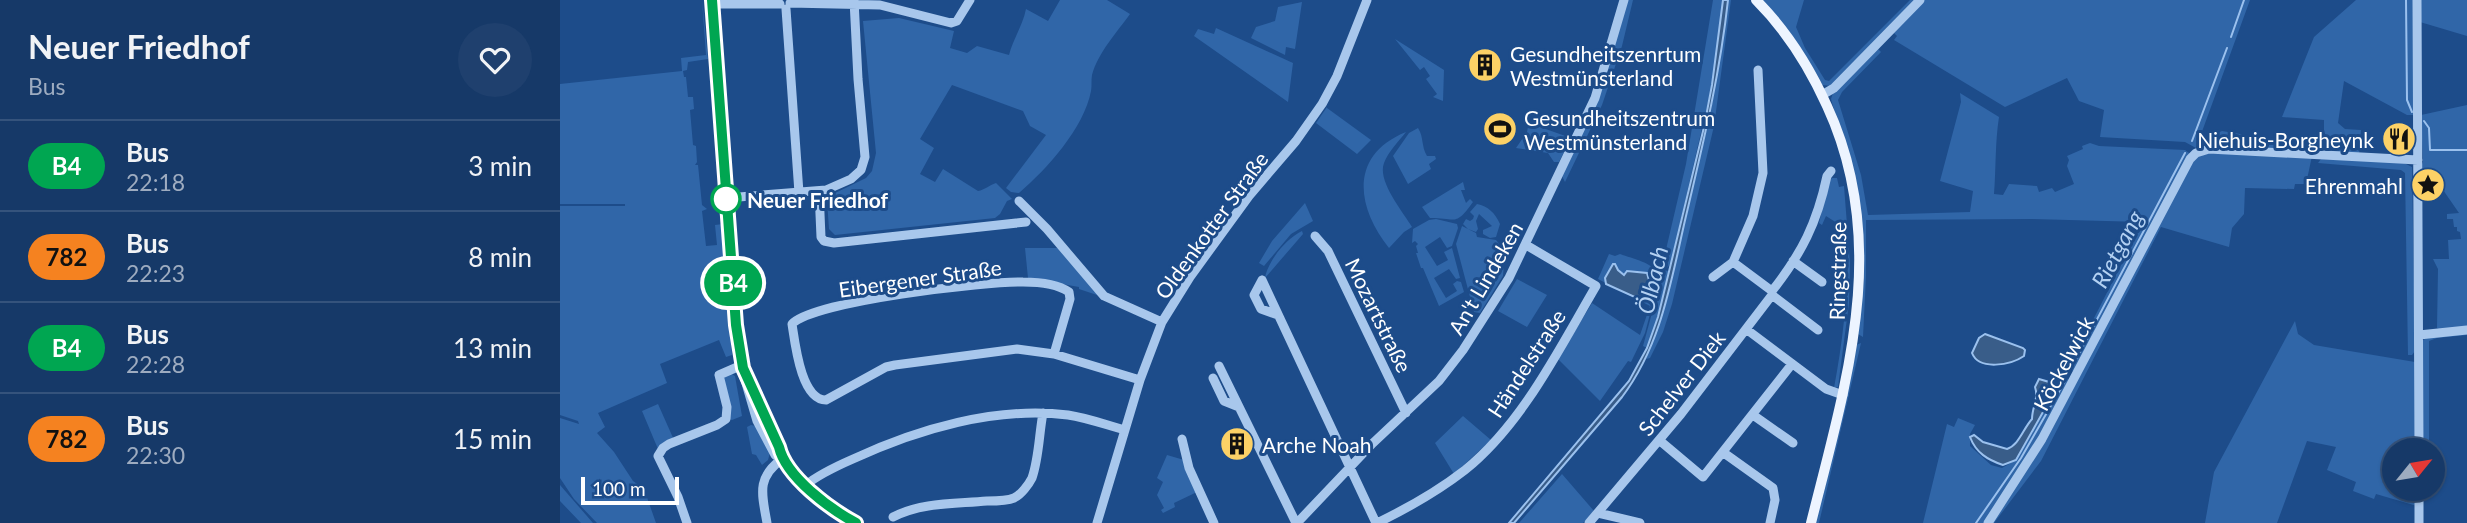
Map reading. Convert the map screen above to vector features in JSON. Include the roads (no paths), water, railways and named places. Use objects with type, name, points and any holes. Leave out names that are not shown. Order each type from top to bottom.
[{"type":"main road","name":"Ringstraße","points":[[1756,0],[1788,36],[1822,95],[1846,156],[1856,199],[1860,241],[1858,305],[1843,394],[1811,523]]},
{"type":"street","points":[[909,0],[909,13]]},
{"type":"street","points":[[856,523],[830,506],[775,454],[757,421],[743,378],[736,325],[712,2],[854,2],[880,5],[951,23],[957,22],[970,0]]},
{"type":"street","name":"Oldenkotter Straße","points":[[1097,523],[1140,380],[1162,322],[1174,300],[1249,196],[1296,141],[1322,104],[1348,51],[1367,0]]},
{"type":"street","name":"An't Lindeken","points":[[1297,523],[1349,467],[1439,381],[1463,350],[1509,278],[1595,98],[1624,0]]},
{"type":"street","points":[[1822,95],[1834,88],[1920,0]]},
{"type":"street","points":[[2417,0],[2419,438]]},
{"type":"street","points":[[726,198],[819,191],[832,188],[857,175],[864,164],[854,2]]},
{"type":"street","points":[[785,3],[799,192]]},
{"type":"street","points":[[1713,277],[1734,262],[1753,216],[1763,173],[1758,70]]},
{"type":"street","name":"Köckelwick","points":[[1988,523],[2042,439],[2190,159],[2196,153],[2209,149],[2418,160]]},
{"type":"street","name":"Schelver Diek","points":[[1589,523],[1659,440],[1772,293],[1810,234],[1820,210],[1827,176],[1831,171]]},
{"type":"street","points":[[819,191],[821,237],[824,241],[834,243],[1026,222]]},
{"type":"street","points":[[1019,201],[1104,296],[1162,322]]},
{"type":"street","name":"Mozartstraße","points":[[1315,236],[1328,251],[1406,412]]},
{"type":"street","name":"Händelstraße","points":[[1377,523],[1441,488],[1467,468],[1492,443],[1516,414],[1550,364],[1595,286],[1526,245]]},
{"type":"street","points":[[1793,261],[1822,282]]},
{"type":"street","points":[[1734,262],[1818,330]]},
{"type":"street","name":"Eibergener Straße","points":[[1002,282],[1047,284],[1062,287],[1069,292],[1070,299],[1054,354],[1017,349],[895,365],[886,367],[826,400],[815,398],[805,380],[795,350],[792,324],[797,318],[871,299],[1002,282]]},
{"type":"street","points":[[1278,315],[1377,523]]},
{"type":"street","points":[[1746,329],[1826,389],[1843,394]]},
{"type":"street","points":[[2419,335],[2467,330]]},
{"type":"street","points":[[1054,354],[1140,380]]},
{"type":"street","points":[[1659,440],[1703,477],[1792,364]]},
{"type":"street","points":[[687,523],[658,456],[669,444],[726,419],[727,407],[719,375],[743,366]]},
{"type":"street","points":[[1219,366],[1297,523]]},
{"type":"street","points":[[1213,378],[1224,401],[1239,407]]},
{"type":"street","points":[[806,485],[843,463],[885,444],[977,419],[1043,413],[1069,415],[1125,430]]},
{"type":"street","points":[[893,517],[905,511],[934,507],[941,503],[1015,498],[1025,489],[1031,478],[1043,413]]},
{"type":"street","points":[[1753,415],[1793,443]]},
{"type":"street","points":[[1182,439],[1189,468],[1214,523]]},
{"type":"street","points":[[1724,453],[1773,488],[1775,500],[1770,523]]},
{"type":"street","points":[[767,523],[762,487],[771,467],[782,459]]},
{"type":"street","points":[[2419,501],[2419,523]]},
{"type":"street","points":[[1598,513],[1640,523]]},
{"type":"waterway","name":"Rietgang","points":[[2231,37],[2244,0]]},
{"type":"waterway","points":[[2406,0],[2407,100],[2412,112]]},
{"type":"waterway","name":"Rietgang","points":[[2192,141],[2227,48]]},
{"type":"waterway","points":[[2424,121],[2429,128],[2430,150],[2467,150]]},
{"type":"waterway","name":"Rietgang","points":[[2076,359],[2185,153]]},
{"type":"waterway","name":"Rietgang","points":[[1976,523],[2021,458],[2065,381]]},
{"type":"place","name":"Gesundheitszenrtum Westmünsterland","points":[[1485,65]]},
{"type":"place","name":"Gesundheitszentrum Westmünsterland","points":[[1500,129]]},
{"type":"place","name":"Niehuis-Borgheynk","points":[[2399,139]]},
{"type":"place","name":"Ehrenmahl","points":[[2428,185]]},
{"type":"place","name":"Neuer Friedhof","points":[[726,199]]},
{"type":"place","name":"Arche Noah","points":[[1237,444]]},
{"type":"water label","name":"Ölbach","points":[[1652,280]]}]
